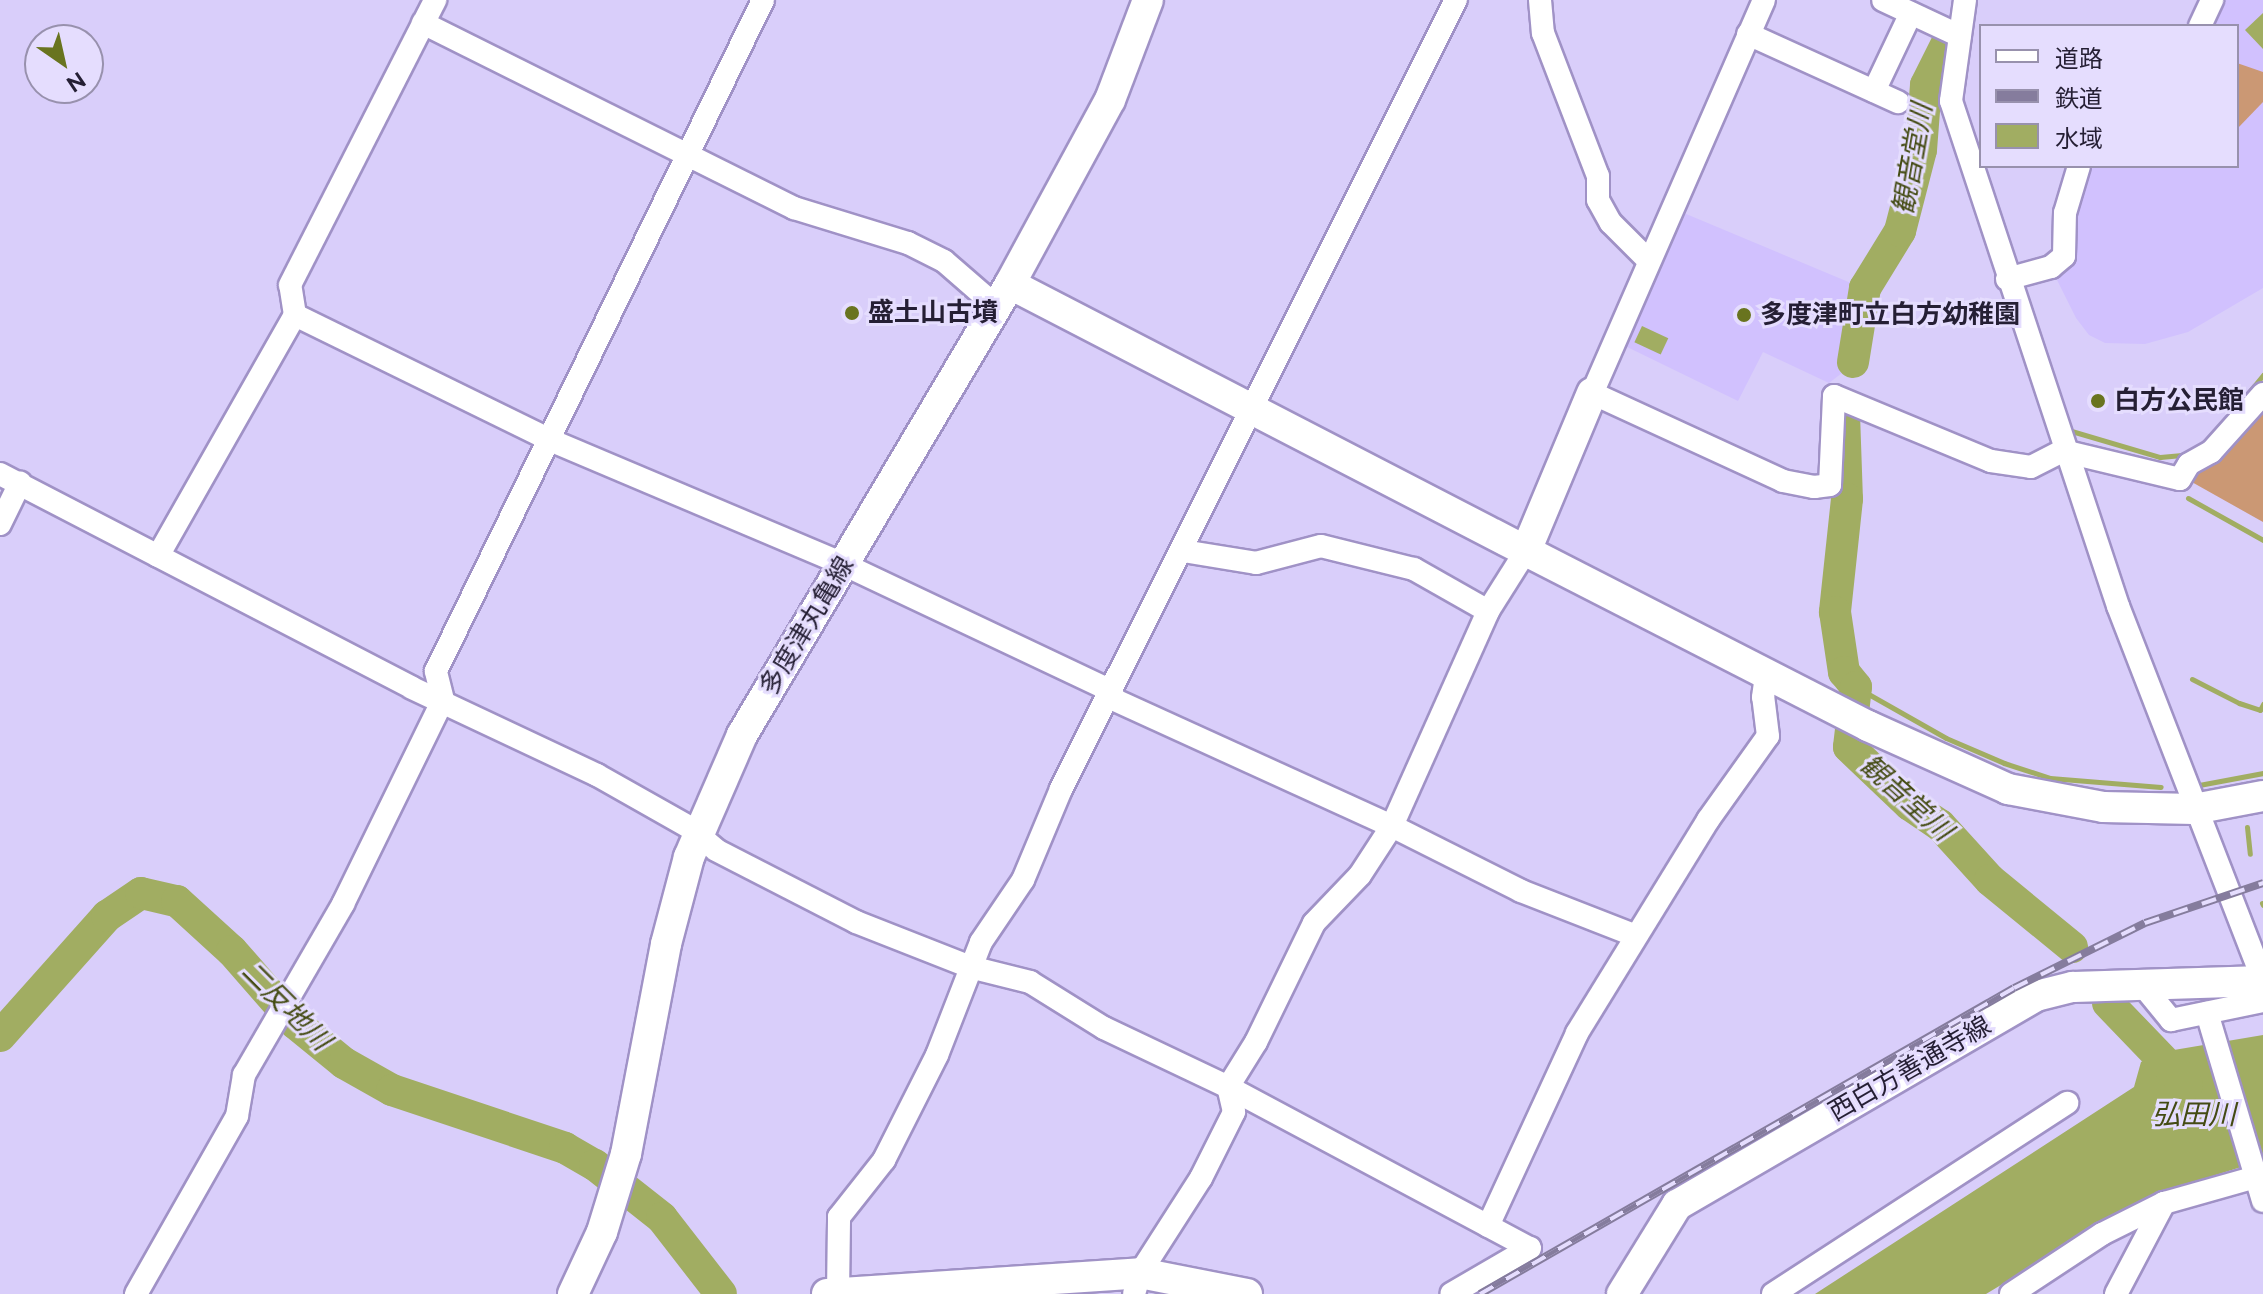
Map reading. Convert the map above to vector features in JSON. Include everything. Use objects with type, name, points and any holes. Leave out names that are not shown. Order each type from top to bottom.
[{"type":"main road","name":"多度津丸亀線","points":[[573,1294],[602,1232],[626,1154],[666,944],[699,835],[742,735],[1004,296],[1110,100],[1148,0]]},
{"type":"main road","points":[[1004,296],[1247,411],[1766,676],[2008,789],[2103,807],[2194,809],[2263,796]]},
{"type":"main road","points":[[1526,551],[1592,393]]},
{"type":"main road","name":"西白方善通寺線","points":[[1622,1294],[1677,1205],[2036,996],[2073,987],[2144,987],[2263,980]]},
{"type":"main road","points":[[827,1294],[1137,1284],[1247,1294]]},
{"type":"street","points":[[158,556],[295,315],[290,285],[435,0]]},
{"type":"street","points":[[136,1294],[237,1116],[244,1075],[343,904],[443,700],[436,671],[552,441],[763,0]]},
{"type":"street","points":[[838,1293],[839,1217],[884,1160],[973,968],[981,942],[1023,880],[1110,690],[1183,551],[1247,411],[1456,0]]},
{"type":"street","points":[[1540,0],[1543,33],[1598,176],[1598,200],[1611,223],[1648,260]]},
{"type":"street","points":[[1764,0],[1592,393],[1783,481],[1814,487],[1830,485],[1834,396],[1991,461],[2031,467],[2063,451],[2180,479],[2189,464],[2211,452],[2263,394]]},
{"type":"street","points":[[1883,0],[1960,36]]},
{"type":"street","points":[[1965,0],[1951,101],[2063,451],[2194,809],[2263,980]]},
{"type":"street","points":[[2201,24],[2212,0]]},
{"type":"street","points":[[1874,91],[1911,13]]},
{"type":"street","points":[[423,23],[794,208],[908,243],[1004,296]]},
{"type":"street","points":[[1748,34],[1898,102]]},
{"type":"street","points":[[2007,279],[2051,267],[2064,256],[2065,213],[2078,168]]},
{"type":"street","points":[[295,315],[552,441],[843,564],[1110,690],[1115,700],[1392,826],[1521,891],[1634,935]]},
{"type":"street","points":[[0,524],[10,478],[158,556],[597,775],[699,835],[716,850],[856,922],[973,968],[1030,982],[1104,1028],[1228,1087],[1530,1248],[1451,1294]]},
{"type":"street","points":[[1183,551],[1256,563],[1321,546],[1414,569],[1488,611]]},
{"type":"street","points":[[1137,1284],[1201,1178],[1234,1112],[1228,1087],[1256,1042],[1314,923],[1360,875],[1392,826],[1488,611],[1526,551]]},
{"type":"street","points":[[1488,1226],[1577,1033],[1634,935],[1768,736],[1763,697],[1766,676]]},
{"type":"street","points":[[2144,987],[2171,1020],[2263,1001]]},
{"type":"street","points":[[2207,1013],[2263,1201]]},
{"type":"street","points":[[1773,1294],[2067,1103]]},
{"type":"street","points":[[2011,1294],[2102,1234],[2164,1203],[2258,1176]]},
{"type":"street","points":[[2116,1294],[2164,1203]]},
{"type":"shaded area","points":[[2218,0],[2263,0],[2263,288],[2188,332],[2145,344],[2105,343],[2089,335],[2076,318],[2053,272],[2081,178],[2093,168],[2239,168],[2239,24],[2209,24]]},
{"type":"shaded area","points":[[2239,64],[2263,72],[2263,102],[2239,127]]},
{"type":"shaded area","name":"多度津町立白方幼稚園","points":[[1679,211],[1858,286],[1842,373],[1829,383],[1763,352],[1738,401],[1623,345]]},
{"type":"shaded area","points":[[2263,404],[2263,522],[2190,481],[2222,453]]},
{"type":"water","points":[[2263,13],[2263,49],[2245,30]]},
{"type":"water","points":[[1642,326],[1668,338],[1661,355],[1634,342]]},
{"type":"water","name":"弘田川","points":[[2263,1035],[2263,1160],[2147,1197],[1986,1294],[1815,1294],[2134,1087],[2141,1062],[2162,1052]]},
{"type":"waterway","name":"観音堂川","points":[[1853,362],[1865,288],[1900,231],[1921,150],[1926,85],[1946,45]]},
{"type":"waterway","points":[[2236,408],[2263,375]]},
{"type":"waterway","name":"観音堂川","points":[[1844,414],[1847,499],[1835,612],[1844,672],[1856,687],[1849,747],[1910,805],[1940,825],[1990,880],[2072,947]]},
{"type":"waterway","points":[[2068,430],[2160,457],[2185,455]]},
{"type":"waterway","points":[[2188,498],[2263,540]]},
{"type":"waterway","points":[[2192,679],[2239,703],[2260,710],[2263,704]]},
{"type":"waterway","points":[[1856,687],[1946,738],[2004,763],[2050,778],[2161,787]]},
{"type":"waterway","points":[[2199,785],[2263,773]]},
{"type":"waterway","points":[[2247,827],[2250,854]]},
{"type":"waterway","name":"二反地川","points":[[0,1036],[107,916],[141,893],[177,901],[232,951],[295,1023],[344,1063],[392,1090],[565,1148],[595,1165],[662,1218],[721,1294]]},
{"type":"waterway","name":"観音堂川","points":[[2108,1003],[2187,1085]]},
{"type":"railway","points":[[1480,1294],[2014,988],[2145,923],[2263,883]]},
{"type":"place","name":"盛土山古墳","points":[[852,313]]},
{"type":"place","name":"多度津町立白方幼稚園","points":[[1744,315]]},
{"type":"place","name":"白方公民館","points":[[2098,401]]}]
